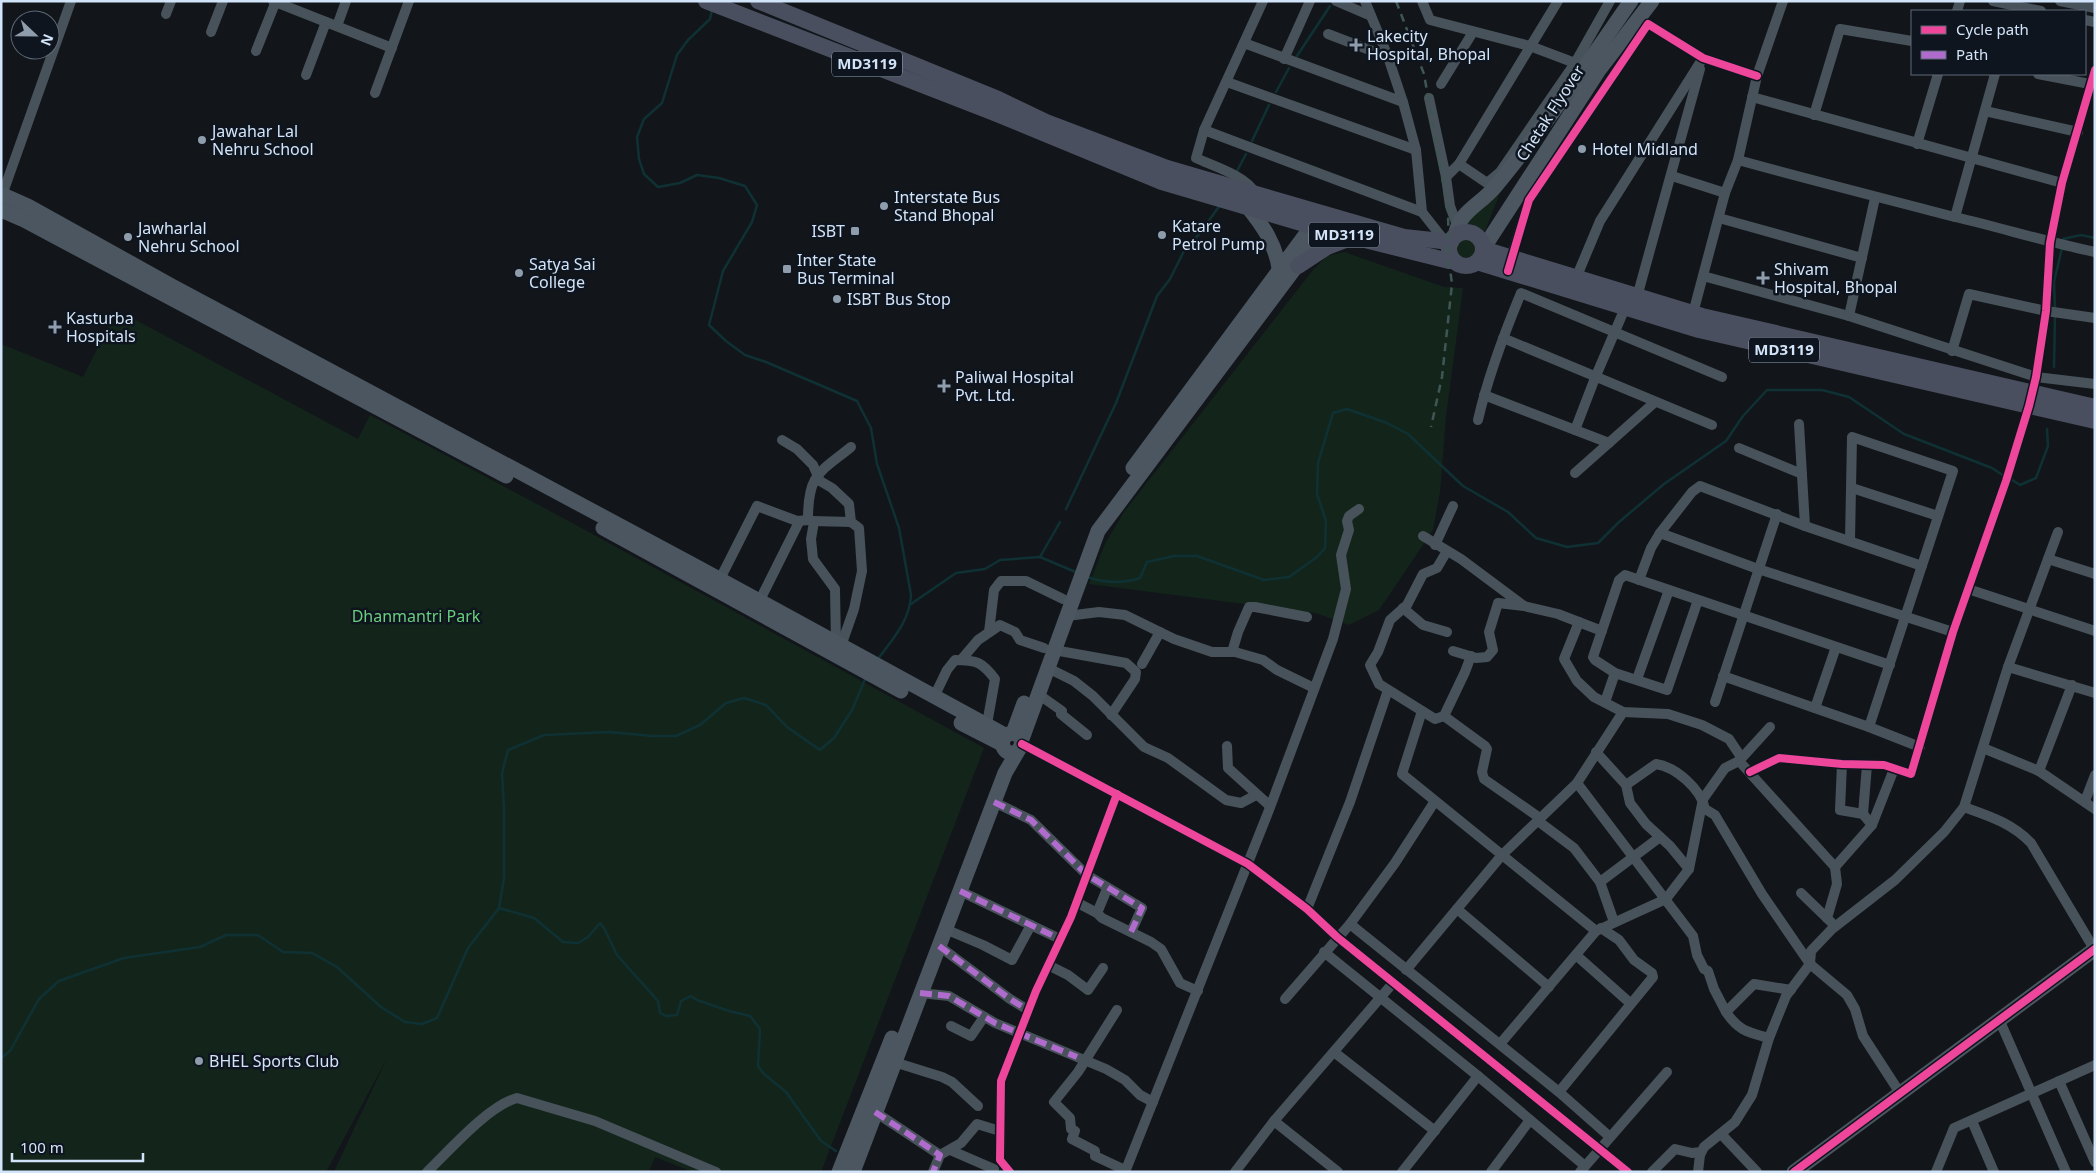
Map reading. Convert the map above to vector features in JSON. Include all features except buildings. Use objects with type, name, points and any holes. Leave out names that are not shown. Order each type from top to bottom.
[{"type":"main road","name":"MD3119","points":[[706,1],[992,112],[1162,182],[1236,191]]},
{"type":"main road","name":"MD3119","points":[[758,1],[998,99],[1046,122],[1167,168],[1322,221],[1353,237],[1453,260]]},
{"type":"main road","name":"Chetak Flyover","points":[[1451,236],[1462,217],[1493,189],[1587,67],[1631,1]]},
{"type":"main road","name":"Chetak Flyover","points":[[1480,255],[1538,161],[1587,67],[1652,1]]},
{"type":"main road","points":[[1236,191],[1268,233],[1279,268]]},
{"type":"main road","points":[[2,195],[28,206],[353,389]]},
{"type":"main road","points":[[1,210],[353,389],[1012,743]]},
{"type":"main road","points":[[853,1172],[1005,773],[1012,743],[1038,694],[1048,668],[1049,649],[1067,616],[1074,582],[1082,561],[1098,531],[1298,266],[1322,221]]},
{"type":"main road","points":[[1082,561],[1090,527],[1279,268],[1322,221]]},
{"type":"main road","name":"MD3119","points":[[1322,221],[1404,237],[1451,236]]},
{"type":"main road","points":[[1467,232],[1473,234],[1479,238],[1480,255],[1465,266],[1453,260],[1450,255],[1451,236],[1467,232]]},
{"type":"main road","points":[[1298,266],[1328,247],[1353,237]]},
{"type":"main road","name":"MD3119","points":[[1480,255],[1573,285],[1625,308],[2032,392],[2095,407]]},
{"type":"main road","name":"MD3119","points":[[1510,264],[1526,277],[1638,296],[1690,320]]},
{"type":"main road","name":"MD3119","points":[[2032,392],[2095,422]]},
{"type":"main road","points":[[696,572],[720,579],[816,639],[838,645],[859,662]]},
{"type":"main road","points":[[839,1172],[1049,649],[1063,599],[1074,582]]},
{"type":"main road","points":[[880,673],[934,696],[987,724],[1012,743]]},
{"type":"main road","points":[[1794,1172],[2094,949]]},
{"type":"street","points":[[2,195],[71,1]]},
{"type":"street","points":[[166,14],[171,1]]},
{"type":"street","points":[[211,32],[223,1]]},
{"type":"street","points":[[337,26],[346,1]]},
{"type":"street","points":[[375,93],[409,1]]},
{"type":"street","points":[[1236,191],[1196,158],[1204,130],[1263,1]]},
{"type":"street","points":[[1284,59],[1310,1]]},
{"type":"street","points":[[1336,1],[1371,16]]},
{"type":"street","points":[[1365,1],[1388,58],[1403,102],[1416,150],[1422,212]]},
{"type":"street","points":[[1422,1],[1430,20],[1530,46],[1587,67]]},
{"type":"street","points":[[1446,177],[1459,164],[1558,1]]},
{"type":"street","points":[[1459,164],[1487,183],[1500,172],[1587,67],[1610,1]]},
{"type":"street","points":[[1690,320],[1726,193],[1738,160],[1757,76],[1783,1]]},
{"type":"street","points":[[1993,1],[2015,9],[2028,10]]},
{"type":"street","points":[[2060,1],[2089,5]]},
{"type":"street","points":[[256,51],[275,2],[392,48]]},
{"type":"street","points":[[306,75],[326,22]]},
{"type":"street","points":[[1510,264],[1529,200],[1648,24],[1703,58],[1757,76]]},
{"type":"street","points":[[1814,115],[1840,29],[1911,41]]},
{"type":"street","points":[[1441,84],[1473,32]]},
{"type":"street","points":[[1328,34],[1388,58]]},
{"type":"street","points":[[1244,42],[1284,59],[1403,102]]},
{"type":"street","points":[[1638,296],[1703,58]]},
{"type":"street","points":[[1573,285],[1600,221],[1703,58]]},
{"type":"street","points":[[1750,772],[1779,758],[1842,764],[1884,765],[1911,774],[1953,632],[2013,460],[2032,392],[2059,245],[2062,183],[2093,84],[2095,70]]},
{"type":"street","points":[[1917,144],[1938,75]]},
{"type":"street","points":[[1956,217],[1995,75]]},
{"type":"street","points":[[2044,75],[2093,84]]},
{"type":"street","points":[[1227,82],[1416,150]]},
{"type":"street","points":[[1752,97],[2062,183]]},
{"type":"street","points":[[1429,98],[1446,177],[1450,206],[1451,236]]},
{"type":"street","points":[[1985,111],[2078,132]]},
{"type":"street","points":[[1204,130],[1422,212],[1451,236]]},
{"type":"street","points":[[1738,160],[1875,198],[1956,217],[2059,245],[2095,252]]},
{"type":"street","points":[[1672,176],[1726,193]]},
{"type":"street","points":[[1849,316],[1875,198]]},
{"type":"street","points":[[1719,218],[1862,258]]},
{"type":"street","points":[[1703,276],[1849,316],[1952,351],[2032,392],[2095,384]]},
{"type":"street","points":[[1478,420],[1502,338],[1526,277]]},
{"type":"street","points":[[1521,293],[1722,377]]},
{"type":"street","points":[[1952,351],[1969,294],[2046,311],[2095,318]]},
{"type":"street","points":[[1575,430],[1625,308]]},
{"type":"street","points":[[1502,338],[1712,425]]},
{"type":"street","points":[[1484,395],[1610,443]]},
{"type":"street","points":[[1575,473],[1655,402]]},
{"type":"street","points":[[1799,424],[1804,526]]},
{"type":"street","points":[[1850,540],[1852,437],[1953,471],[1869,727]]},
{"type":"street","points":[[782,440],[797,449],[813,465],[820,481],[832,488],[850,504],[851,522]]},
{"type":"street","points":[[838,645],[835,589],[813,558],[807,521],[808,495],[817,474],[851,447]]},
{"type":"street","points":[[1739,448],[1802,474]]},
{"type":"street","points":[[1639,580],[1651,548],[1660,533],[1692,492],[1700,486],[1777,514],[1804,526],[1850,540],[1922,566]]},
{"type":"street","points":[[1852,488],[1938,516]]},
{"type":"street","points":[[720,579],[757,506],[807,521],[851,522],[859,528],[862,571],[854,609],[838,645]]},
{"type":"street","points":[[1436,545],[1453,506]]},
{"type":"street","points":[[1117,1010],[1078,1072],[1054,1102],[1070,1119],[1071,1129],[1075,1131],[1072,1140],[1095,1151],[1095,1156],[1125,1171],[1198,992],[1333,639],[1344,599],[1345,578],[1341,555],[1348,530],[1347,518],[1359,509]]},
{"type":"street","points":[[1715,702],[1777,514]]},
{"type":"street","points":[[759,602],[807,521]]},
{"type":"street","points":[[1698,1172],[1704,1147],[1735,1122],[1752,1095],[1769,1038],[1786,996],[1810,964],[1811,951],[1835,926],[1895,880],[1944,832],[1964,807],[2008,667],[2058,532]]},
{"type":"street","points":[[1660,533],[1758,569],[1906,615],[1953,632]]},
{"type":"street","points":[[1423,536],[1461,559],[1526,607]]},
{"type":"street","points":[[1447,552],[1437,568],[1423,574],[1410,600],[1388,624],[1378,652],[1370,666],[1379,684],[1435,719],[1444,716],[1470,656]]},
{"type":"street","points":[[2048,559],[2095,574]]},
{"type":"street","points":[[1698,600],[1667,690],[1615,673],[1597,663],[1593,657],[1618,580],[1625,575],[1890,665]]},
{"type":"street","points":[[990,632],[994,590],[1000,581],[1026,581],[1063,599]]},
{"type":"street","points":[[1968,589],[2095,631]]},
{"type":"street","points":[[1637,679],[1669,590]]},
{"type":"street","points":[[1453,651],[1476,658],[1487,656],[1493,650],[1489,632],[1498,603],[1558,614],[1602,631]]},
{"type":"street","points":[[1232,652],[1249,607],[1307,617]]},
{"type":"street","points":[[1067,616],[1099,612],[1125,615],[1160,632],[1212,652],[1232,652],[1263,660],[1277,670],[1314,688]]},
{"type":"street","points":[[1398,613],[1423,625],[1447,632]]},
{"type":"street","points":[[1579,622],[1564,659],[1577,681],[1594,696],[1623,712],[1668,714],[1702,725],[1728,739],[1750,772],[1835,867],[1837,884],[1826,918]]},
{"type":"street","points":[[961,660],[978,640],[1000,625],[1015,632],[1020,640],[1049,649],[1126,663],[1136,672],[1135,679],[1110,715]]},
{"type":"street","points":[[1142,664],[1160,632]]},
{"type":"street","points":[[1815,708],[1836,647]]},
{"type":"street","points":[[934,696],[955,660],[971,660],[985,665],[995,679],[987,724]]},
{"type":"street","points":[[2008,667],[2095,693]]},
{"type":"street","points":[[1048,668],[1074,680],[1093,696],[1144,747],[1168,758],[1226,800],[1241,803],[1256,795]]},
{"type":"street","points":[[1605,702],[1615,673]]},
{"type":"street","points":[[1723,676],[1869,727],[1920,747]]},
{"type":"street","points":[[2039,771],[2072,686]]},
{"type":"street","points":[[1307,909],[1350,802],[1388,690]]},
{"type":"street","points":[[1038,694],[1062,711],[1061,714],[1086,735]]},
{"type":"street","points":[[1422,711],[1402,774],[1599,930],[1619,940],[1634,960],[1652,973],[1651,982],[1630,1003],[1559,1092]]},
{"type":"street","points":[[1406,970],[1502,855],[1573,787],[1623,712]]},
{"type":"street","points":[[1444,716],[1486,746],[1482,772],[1484,779],[1574,848],[1600,882],[1614,922]]},
{"type":"street","points":[[1500,1044],[1599,930],[1666,899],[1689,869],[1703,799],[1723,770],[1740,759],[1760,740],[1770,727]]},
{"type":"street","points":[[1012,743],[1117,794],[1248,864],[1307,909],[1337,937],[1393,983],[1628,1172]]},
{"type":"street","points":[[1227,746],[1228,768],[1270,806]]},
{"type":"street","points":[[1983,748],[2039,771],[2095,809]]},
{"type":"street","points":[[1596,752],[1626,785],[1630,803],[1689,869]]},
{"type":"street","points":[[1626,785],[1656,764],[1667,766],[1690,784],[1703,799],[1705,809],[1715,814],[1762,894],[1810,964],[1846,995],[1855,1009],[1863,1036],[1900,1093]]},
{"type":"street","points":[[1842,764],[1840,810],[1863,814],[1872,825]]},
{"type":"street","points":[[1863,814],[1867,765]]},
{"type":"street","points":[[1835,867],[1872,825],[1894,769]]},
{"type":"street","points":[[2085,801],[2095,775]]},
{"type":"street","points":[[1573,787],[1630,861],[1666,899],[1693,936],[1697,955],[1704,969],[1708,971],[1714,990],[1734,1024],[1745,1032],[1769,1038]]},
{"type":"street","points":[[1010,1172],[1000,1160],[1001,1081],[1028,1010],[1076,902],[1117,794]]},
{"type":"street","points":[[1285,999],[1350,924],[1395,863],[1435,801]]},
{"type":"street","points":[[994,802],[1031,820],[1086,875],[1142,908],[1131,932]]},
{"type":"street","points":[[1964,807],[2005,822],[2019,830],[2031,843],[2094,949]]},
{"type":"street","points":[[1600,882],[1660,837]]},
{"type":"street","points":[[1097,913],[1107,889]]},
{"type":"street","points":[[960,891],[1060,939]]},
{"type":"street","points":[[1801,893],[1835,926]]},
{"type":"street","points":[[1076,902],[1161,949],[1180,983],[1198,992]]},
{"type":"street","points":[[1457,909],[1549,987]]},
{"type":"street","points":[[1350,924],[1559,1092],[1610,1137]]},
{"type":"street","points":[[945,929],[1012,960],[1031,925]]},
{"type":"street","points":[[939,946],[1010,999],[1028,1010]]},
{"type":"street","points":[[1324,952],[1478,1076],[1530,1120],[1582,1169],[1667,1072]]},
{"type":"street","points":[[1576,955],[1630,1003]]},
{"type":"street","points":[[1048,965],[1068,975],[1088,990],[1103,968]]},
{"type":"street","points":[[1235,1172],[1274,1121],[1393,983]]},
{"type":"street","points":[[1726,1012],[1754,984],[1791,990]]},
{"type":"street","points":[[920,993],[949,996],[1020,1034],[1084,1060],[1126,1080],[1140,1095],[1153,1102]]},
{"type":"street","points":[[951,1026],[972,1036],[984,1016]]},
{"type":"street","points":[[1999,1019],[2066,1172]]},
{"type":"street","points":[[1334,1052],[1435,1131]]},
{"type":"street","points":[[894,1062],[952,1082],[978,1106]]},
{"type":"street","points":[[1936,1172],[1954,1128],[2094,1067]]},
{"type":"street","points":[[1402,1172],[1478,1076]]},
{"type":"street","points":[[2059,1081],[2095,1162]]},
{"type":"street","points":[[427,1172],[493,1110],[517,1098],[595,1121],[716,1172]]},
{"type":"street","points":[[875,1112],[940,1155]]},
{"type":"street","points":[[1491,1172],[1530,1120]]},
{"type":"street","points":[[1274,1121],[1338,1172]]},
{"type":"street","points":[[1972,1121],[1994,1172]]},
{"type":"street","points":[[933,1172],[940,1155],[961,1142],[977,1124],[1000,1131]]},
{"type":"street","points":[[1723,1133],[1723,1136],[1757,1172]]},
{"type":"street","points":[[1652,1172],[1675,1149],[1692,1154],[1702,1152]]},
{"type":"street","points":[[950,1150],[994,1168]]},
{"type":"green space","points":[[1501,190],[1485,231],[1472,230],[1465,223]]},
{"type":"green space","points":[[1465,239],[1472,242],[1475,249],[1472,256],[1465,259],[1458,256],[1455,249],[1458,242]]},
{"type":"green space","points":[[1344,252],[1444,287],[1463,288],[1446,416],[1440,492],[1433,530],[1379,610],[1349,625],[1316,613],[1089,584],[1105,544],[1124,512],[1313,270],[1327,256]]},
{"type":"green space","name":"Dhanmantri Park","points":[[117,310],[358,439],[370,415],[984,748],[821,1172],[693,1172],[655,1157],[649,1172],[334,1172],[387,1058],[326,1172],[1,1172],[1,344],[83,377]]},
{"type":"waterway","points":[[1297,56],[1330,6]]},
{"type":"waterway","points":[[712,10],[710,19],[688,40],[677,55],[662,103],[644,119],[637,137],[639,159],[644,174],[658,187],[680,183],[697,175],[719,178],[745,186],[757,205],[752,222],[723,271],[709,325],[745,355],[766,362],[857,401],[871,428],[877,464],[899,528],[911,595],[904,622],[877,660]]},
{"type":"waterway","points":[[1276,92],[1289,68]]},
{"type":"waterway","points":[[1252,141],[1269,105]]},
{"type":"waterway","points":[[1236,173],[1246,154]]},
{"type":"waterway","points":[[1066,509],[1116,403],[1157,296],[1170,279],[1184,251],[1200,233],[1220,205]]},
{"type":"waterway","points":[[2063,243],[2063,239],[2081,235],[2095,238]]},
{"type":"waterway","points":[[2055,309],[2054,282],[2062,248]]},
{"type":"waterway","points":[[2054,367],[2055,315]]},
{"type":"waterway","points":[[1087,577],[1100,581],[1114,582],[1133,580],[1140,578],[1147,562],[1174,556],[1197,556],[1264,580],[1289,577],[1317,557],[1325,548],[1326,521],[1317,494],[1318,463],[1333,413],[1347,409],[1387,423],[1408,434],[1463,486],[1508,512],[1536,538],[1567,547],[1598,543],[1619,522],[1664,484],[1726,441],[1743,416],[1767,390],[1822,390],[1849,397],[1904,434],[1992,468],[2004,476]]},
{"type":"waterway","points":[[2009,478],[2020,485],[2036,478],[2048,446],[2047,429]]},
{"type":"waterway","points":[[1040,557],[1060,522]]},
{"type":"waterway","points":[[911,604],[956,573],[985,569],[1000,560],[1040,557],[1078,573]]},
{"type":"waterway","points":[[1,1058],[10,1051],[39,999],[59,981],[124,958],[200,947],[226,935],[258,935],[283,952],[312,953],[337,967],[381,1007],[405,1022],[422,1024],[437,1018],[468,948],[499,908],[504,878],[502,773],[508,750],[544,735],[610,732],[676,736],[700,725],[726,703],[744,698],[766,705],[787,727],[820,750],[834,738],[852,710],[866,677]]},
{"type":"waterway","points":[[499,908],[534,918],[563,942],[578,943],[588,937],[600,923],[617,955],[658,1001],[660,1013],[666,1016],[677,1015],[681,1001],[691,996],[697,1000],[729,1011],[750,1016],[760,1029],[758,1066],[763,1073],[786,1092],[821,1141],[836,1151]]},
{"type":"railway","points":[[1396,1],[1424,74],[1448,211],[1449,261],[1452,284],[1442,377],[1431,427]]},
{"type":"marked path","points":[[994,802],[1031,820],[1087,875],[1142,908],[1131,932]]},
{"type":"marked path","points":[[960,891],[1060,939]]},
{"type":"marked path","points":[[939,946],[1010,999],[1028,1010]]},
{"type":"marked path","points":[[920,993],[949,996],[995,1023],[1077,1057]]},
{"type":"marked path","points":[[875,1112],[940,1155],[933,1172]]},
{"type":"cycle path","points":[[1508,271],[1529,200],[1648,24],[1703,58],[1757,76]]},
{"type":"cycle path","points":[[1750,772],[1779,758],[1842,764],[1884,765],[1911,774],[1953,632],[2006,481],[2029,406],[2036,377],[2046,311],[2050,243],[2062,183],[2095,70]]},
{"type":"cycle path","points":[[1022,744],[1248,864],[1307,909],[1337,937],[1628,1172]]},
{"type":"cycle path","points":[[1010,1172],[1000,1160],[1001,1081],[1036,991],[1071,917],[1117,794]]},
{"type":"cycle path","points":[[1794,1172],[2095,949]]},
{"type":"place","name":"Lakecity Hospital, Bhopal","points":[[1356,45]]},
{"type":"place","name":"Jawahar Lal Nehru School","points":[[202,140]]},
{"type":"place","name":"Hotel Midland","points":[[1582,149]]},
{"type":"place","name":"Interstate Bus Stand Bhopal","points":[[884,206]]},
{"type":"place","name":"ISBT","points":[[855,231]]},
{"type":"place","name":"Katare Petrol Pump","points":[[1162,235]]},
{"type":"place","name":"Jawharlal Nehru School","points":[[128,237]]},
{"type":"place","name":"Inter State Bus Terminal","points":[[787,269]]},
{"type":"place","name":"Satya Sai College","points":[[519,273]]},
{"type":"place","name":"Shivam Hospital, Bhopal","points":[[1763,278]]},
{"type":"place","name":"ISBT Bus Stop","points":[[837,299]]},
{"type":"place","name":"Kasturba Hospitals","points":[[55,327]]},
{"type":"place","name":"Paliwal Hospital Pvt. Ltd.","points":[[944,386]]},
{"type":"place","name":"BHEL Sports Club","points":[[199,1061]]}]
